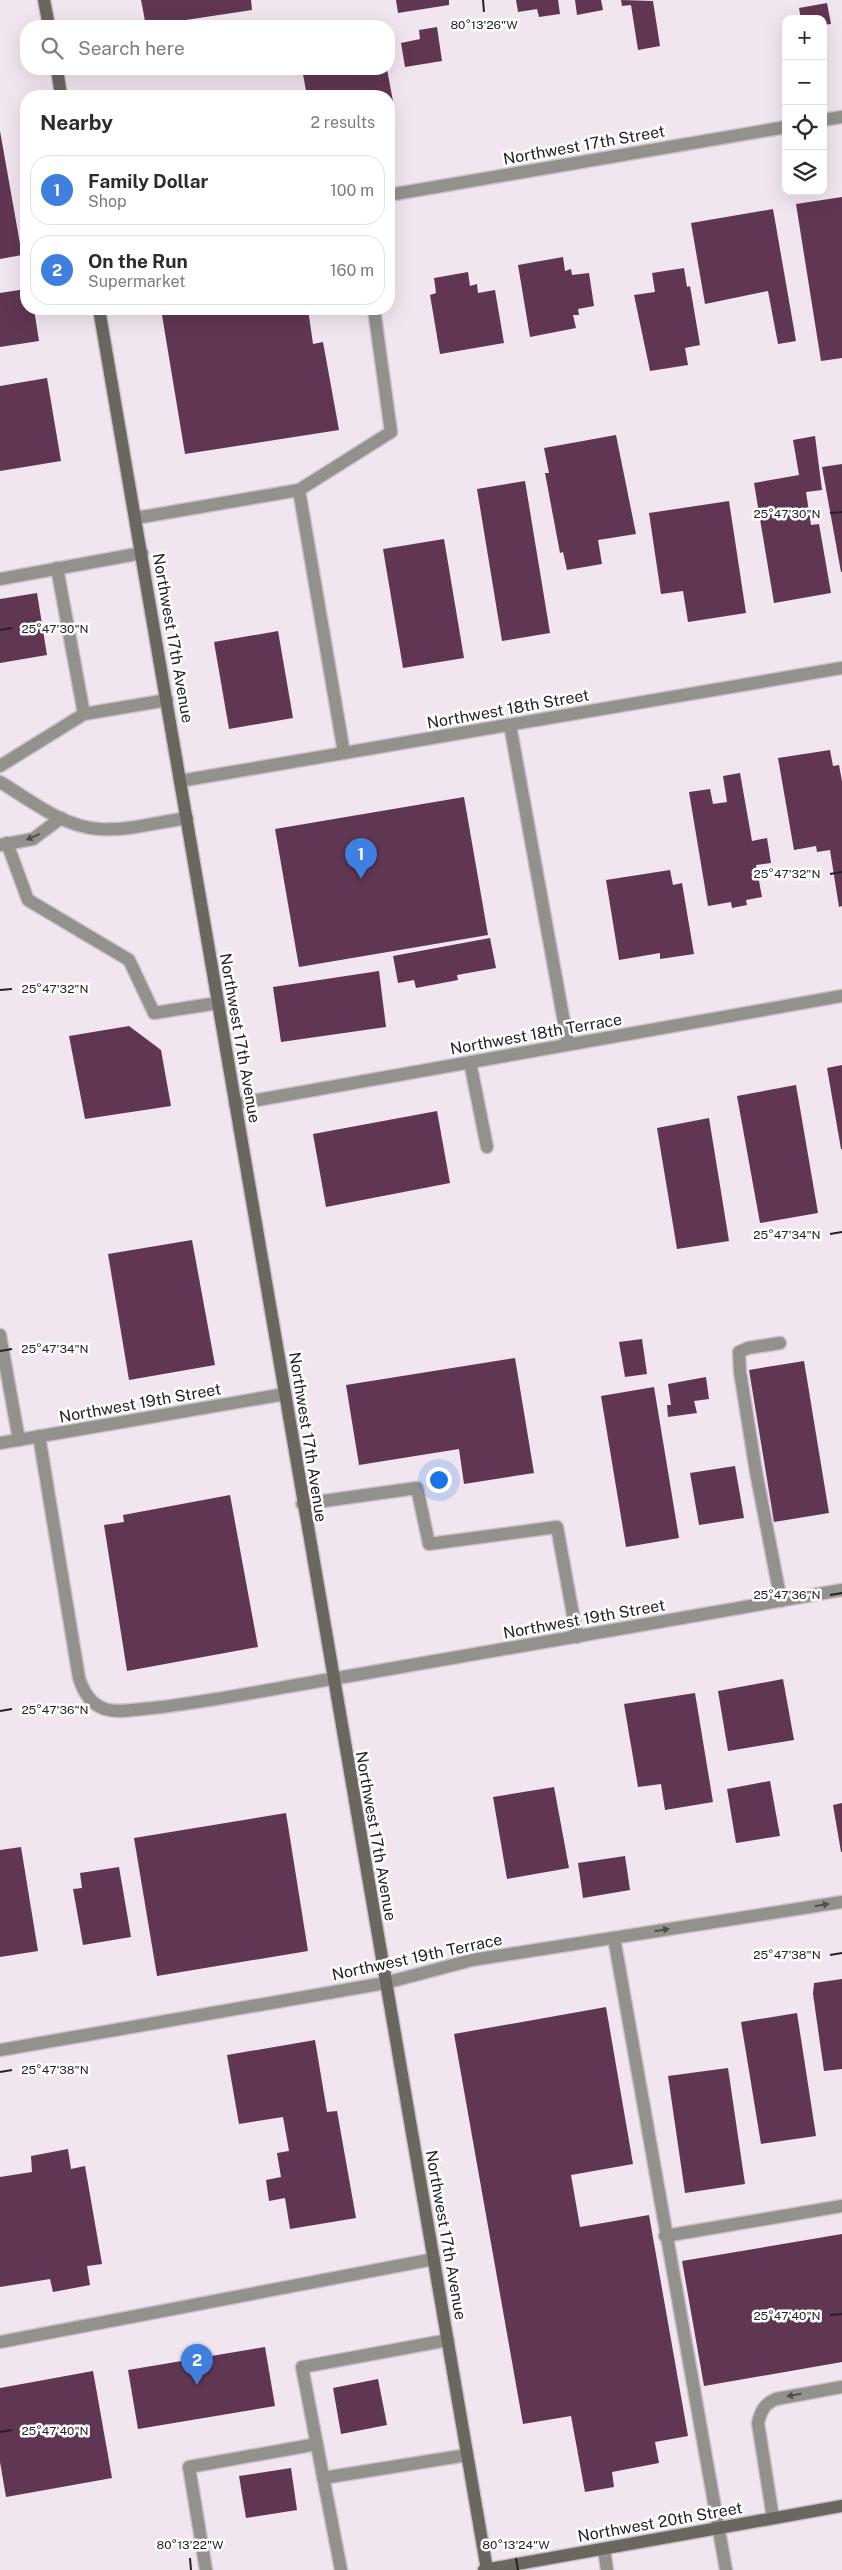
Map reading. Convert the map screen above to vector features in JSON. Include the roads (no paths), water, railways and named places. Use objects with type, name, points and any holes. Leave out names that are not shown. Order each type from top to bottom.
[{"type":"main road","points":[[44,0],[48,20]]},
{"type":"main road","points":[[58,75],[61,90]]},
{"type":"main road","name":"Northwest 17th Avenue","points":[[100,315],[285,1394],[302,1504],[434,2258],[486,2570]]},
{"type":"main road","name":"Northwest 20th Street","points":[[486,2570],[842,2506]]},
{"type":"street","points":[[827,119],[842,117]]},
{"type":"street","name":"Northwest 17th Street","points":[[395,194],[782,128]]},
{"type":"street","points":[[136,518],[299,490],[391,432],[375,315]]},
{"type":"street","points":[[299,490],[344,753]]},
{"type":"street","points":[[0,579],[142,553]]},
{"type":"street","points":[[57,568],[84,714]]},
{"type":"street","name":"Northwest 18th Street","points":[[180,781],[842,668]]},
{"type":"street","points":[[0,766],[84,714],[167,700]]},
{"type":"street","points":[[510,725],[568,1044]]},
{"type":"street","points":[[0,782],[61,818],[99,829],[187,818]]},
{"type":"street","points":[[61,818],[33,839],[4,844],[28,900],[129,960],[154,1013],[218,1003]]},
{"type":"street","name":"Northwest 18th Terrace","points":[[235,1104],[842,996]]},
{"type":"street","points":[[470,1062],[487,1147]]},
{"type":"street","points":[[0,1335],[19,1440]]},
{"type":"street","points":[[780,1343],[748,1348],[739,1352],[740,1372],[759,1491],[781,1601]]},
{"type":"street","name":"Northwest 19th Street","points":[[0,1443],[285,1394]]},
{"type":"street","name":"Northwest 19th Street","points":[[39,1436],[79,1678],[83,1691],[92,1701],[104,1709],[118,1711],[151,1708],[332,1679],[842,1590]]},
{"type":"street","points":[[302,1504],[417,1488],[429,1544],[557,1527],[577,1637]]},
{"type":"street","name":"Northwest 19th Terrace","points":[[0,2050],[385,1982],[472,1960],[842,1902]]},
{"type":"street","points":[[614,1938],[665,2236],[726,2570]]},
{"type":"street","points":[[665,2236],[842,2206]]},
{"type":"street","points":[[0,2342],[434,2258]]},
{"type":"street","points":[[341,2570],[302,2367],[448,2340]]},
{"type":"street","points":[[773,2518],[758,2423],[761,2412],[766,2403],[776,2399],[842,2386]]},
{"type":"street","points":[[206,2570],[189,2468],[316,2444]]},
{"type":"street","points":[[323,2478],[467,2455]]},
{"type":"street","points":[[604,2549],[607,2570]]},
{"type":"place","name":"Family Dollar","points":[[361,879]]},
{"type":"place","name":"On the Run","points":[[197,2385]]}]
